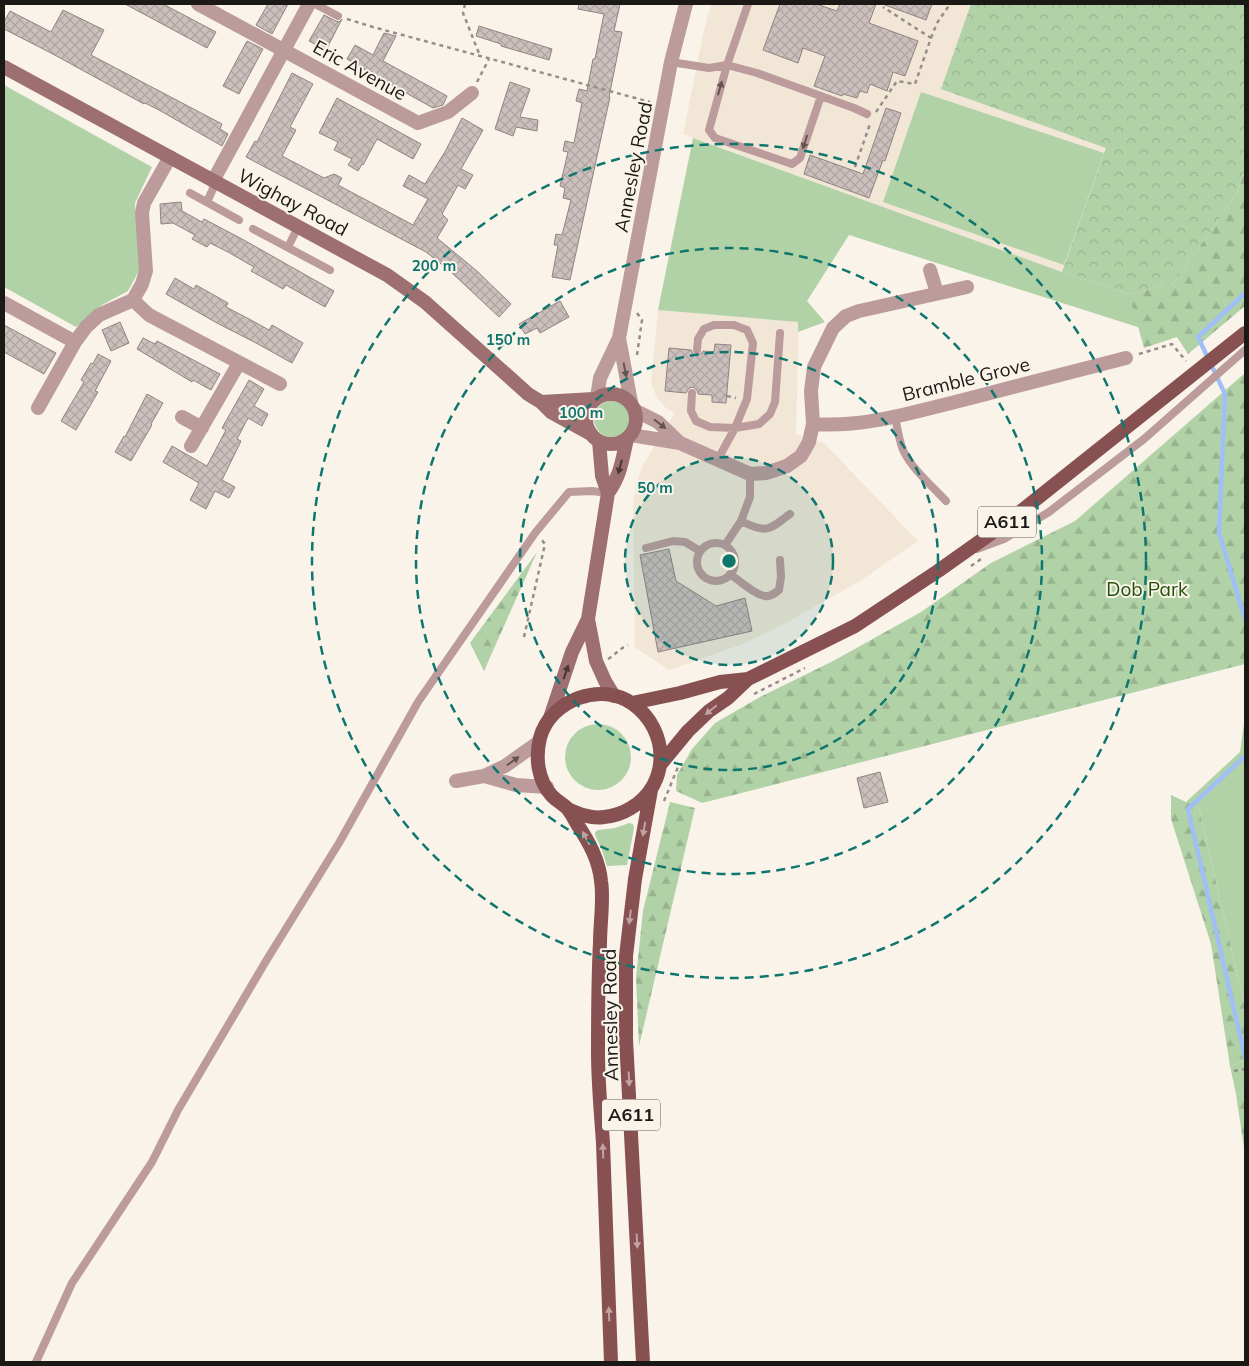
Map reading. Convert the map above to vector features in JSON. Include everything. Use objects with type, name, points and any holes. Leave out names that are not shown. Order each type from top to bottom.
[{"type":"main road","name":"Wighay Road","points":[[4,68],[387,275],[425,302],[528,394],[541,402],[551,412],[595,438]]},
{"type":"main road","name":"A611","points":[[660,765],[695,724],[709,711],[728,698],[748,679],[855,626],[962,555],[1010,520],[1245,333]]},
{"type":"main road","points":[[541,402],[596,398],[615,393],[624,396],[633,406],[637,420],[635,430],[629,437],[619,443],[605,444],[595,438]]},
{"type":"main road","points":[[596,398],[588,407],[586,416],[587,426],[595,438],[602,476],[608,493]]},
{"type":"main road","points":[[550,718],[563,705],[578,697],[596,694],[614,696],[632,703],[645,715],[655,730],[660,747],[660,765],[651,789],[638,803],[622,813],[604,817],[585,816],[568,809],[552,795],[541,777],[537,757],[540,736],[550,718],[572,652],[588,619],[608,493],[621,469],[629,437]]},
{"type":"main road","points":[[588,619],[596,661],[614,696]]},
{"type":"main road","name":"A611","points":[[632,703],[720,682],[748,679]]},
{"type":"main road","name":"Annesley Road","points":[[643,1362],[626,1039],[626,956],[635,879],[651,789]]},
{"type":"main road","name":"Annesley Road","points":[[568,809],[586,837],[598,864],[602,883],[598,971],[598,1055],[611,1362]]},
{"type":"street","name":"Eric Avenue","points":[[198,4],[418,123],[448,112],[472,93]]},
{"type":"street","points":[[215,182],[309,4]]},
{"type":"street","name":"Annesley Road","points":[[596,398],[600,378],[618,338],[663,106],[686,4]]},
{"type":"street","points":[[38,408],[75,342],[86,327],[99,315],[133,300],[142,284],[146,271],[142,213],[144,203],[170,157]]},
{"type":"street","points":[[930,270],[937,293]]},
{"type":"street","points":[[629,437],[680,443],[750,474],[777,470],[794,462],[809,442],[813,424],[811,391],[814,366],[833,328],[846,316],[859,311],[967,287]]},
{"type":"street","points":[[133,300],[148,315],[280,384]]},
{"type":"street","points":[[4,303],[75,342]]},
{"type":"street","name":"Annesley Road","points":[[618,338],[633,406]]},
{"type":"street","name":"Bramble Grove","points":[[813,424],[832,426],[872,421],[1132,356]]},
{"type":"street","points":[[192,446],[239,362]]},
{"type":"street","points":[[633,406],[658,422],[680,443]]},
{"type":"street","points":[[182,417],[202,428]]},
{"type":"street","points":[[456,781],[484,776],[505,766],[539,742]]},
{"type":"street","points":[[484,776],[516,785],[547,787]]},
{"type":"lane","points":[[315,4],[338,16]]},
{"type":"lane","points":[[748,4],[727,65],[708,130],[715,138],[792,164],[800,158],[821,96]]},
{"type":"lane","points":[[672,62],[709,68],[727,65],[757,73],[867,114]]},
{"type":"lane","points":[[207,202],[215,182]]},
{"type":"lane","points":[[190,193],[239,220]]},
{"type":"lane","points":[[288,247],[298,226]]},
{"type":"lane","points":[[253,229],[330,270]]},
{"type":"lane","points":[[697,350],[698,339],[704,329],[714,325],[734,325],[747,330],[753,343],[747,399],[735,428],[718,459]]},
{"type":"lane","points":[[692,393],[691,411],[696,421],[710,427],[735,428],[758,424],[770,414],[775,402],[780,334]]},
{"type":"lane","points":[[962,555],[1004,538],[1049,512],[1144,439],[1245,350]]},
{"type":"lane","points":[[895,416],[903,449],[908,458],[946,501]]},
{"type":"lane","points":[[725,545],[741,521],[750,497],[750,474]]},
{"type":"lane","points":[[36,1362],[72,1283],[152,1162],[178,1110],[266,961],[339,843],[418,702],[536,533],[569,492],[608,493]]},
{"type":"lane","points":[[741,521],[758,529],[771,528],[790,514]]},
{"type":"lane","points":[[646,548],[673,541],[685,542],[700,551]]},
{"type":"lane","points":[[720,543],[730,548],[735,558],[735,564],[730,574],[721,580],[709,580],[704,577],[700,573],[697,562],[700,551],[709,544],[720,543]]},
{"type":"lane","points":[[730,574],[755,592],[765,596],[773,595],[779,590],[782,577],[780,560]]},
{"type":"path","points":[[465,4],[464,13],[480,56]]},
{"type":"path","points":[[854,167],[873,117],[897,81],[915,84],[936,23],[950,4]]},
{"type":"path","points":[[883,7],[931,38]]},
{"type":"path","points":[[338,16],[373,28],[663,106]]},
{"type":"path","points":[[472,93],[489,59]]},
{"type":"path","points":[[626,301],[642,320],[637,357]]},
{"type":"path","points":[[1132,356],[1172,344],[1186,361]]},
{"type":"path","points":[[524,636],[545,544],[536,533]]},
{"type":"path","points":[[970,567],[986,556]]},
{"type":"path","points":[[750,696],[812,664]]},
{"type":"path","points":[[664,802],[679,765]]},
{"type":"path","points":[[1234,1071],[1245,1070]]},
{"type":"shaded area","points":[[711,4],[1245,4],[1245,264],[1200,312],[1129,294],[1062,272],[683,134]]},
{"type":"shaded area","points":[[658,310],[799,322],[796,434],[824,443],[918,541],[860,581],[784,624],[743,644],[669,670],[635,647],[633,507],[636,483],[644,463],[675,413],[666,408],[657,398],[651,383]]},
{"type":"green space","points":[[971,4],[1245,4],[1245,168],[1237,193],[1173,284],[1129,294],[1062,272],[1106,148],[941,89]]},
{"type":"green space","points":[[4,85],[152,167],[135,203],[140,269],[128,291],[102,305],[76,327],[4,287]]},
{"type":"green space","points":[[921,92],[1104,153],[1064,265],[883,202]]},
{"type":"green space","points":[[693,138],[1062,272],[1147,299],[1147,330],[849,235],[807,301],[825,322],[798,332],[798,322],[658,310]]},
{"type":"green space","points":[[1245,168],[1245,306],[1188,354],[1177,337],[1144,348],[1129,294],[1173,284],[1237,193]]},
{"type":"green space","name":"Dob Park","points":[[1245,373],[1245,664],[702,803],[676,791],[677,775],[692,749],[715,723],[760,697],[835,660],[921,612],[991,563],[1075,521]]},
{"type":"green space","points":[[612,401],[625,406],[630,419],[625,432],[612,437],[599,432],[594,419],[599,406]]},
{"type":"green space","points":[[537,552],[484,671],[470,643]]},
{"type":"green space","points":[[1245,716],[1245,1008],[1199,808],[1186,802],[1240,752]]},
{"type":"green space","points":[[591,724],[605,724],[617,729],[626,738],[631,750],[629,770],[622,781],[605,790],[591,790],[579,785],[570,776],[565,764],[565,750],[570,738],[579,729]]},
{"type":"green space","points":[[1171,795],[1199,808],[1245,1008],[1245,1061],[1230,1066],[1211,944],[1171,819]]},
{"type":"green space","points":[[670,802],[695,808],[639,1046],[636,977],[643,911]]},
{"type":"green space","points":[[629,823],[633,824],[634,828],[627,865],[607,866],[595,832]]},
{"type":"green space","points":[[1245,1061],[1245,1092],[1236,1094],[1230,1066]]},
{"type":"green space","points":[[1245,1092],[1245,1155],[1236,1094]]},
{"type":"building","points":[[125,4],[163,4],[216,32],[207,48]]},
{"type":"building","points":[[268,4],[288,4],[272,34],[256,25]]},
{"type":"building","points":[[579,4],[620,4],[614,31],[622,32],[610,97],[570,280],[552,277],[558,245],[554,245],[556,234],[562,235],[571,200],[563,198],[565,188],[560,186],[568,152],[563,151],[565,141],[574,143],[582,103],[576,101],[579,89],[587,91],[604,14],[578,9]]},
{"type":"building","points":[[780,4],[816,4],[837,11],[840,4],[876,4],[869,23],[918,41],[905,76],[893,72],[887,91],[870,84],[867,93],[860,91],[857,98],[843,94],[842,96],[814,86],[825,56],[803,48],[798,63],[763,50]]},
{"type":"building","points":[[886,4],[932,4],[926,20]]},
{"type":"building","points":[[63,10],[104,30],[91,55],[222,124],[220,129],[228,134],[222,146],[159,110],[144,104],[4,29],[4,22],[10,11],[51,32]]},
{"type":"building","points":[[324,15],[339,22],[342,19],[326,50],[309,41]]},
{"type":"building","points":[[479,26],[552,49],[549,60],[501,46],[501,44],[476,36]]},
{"type":"building","points":[[384,33],[396,36],[383,61],[447,96],[443,105],[433,108],[347,59],[355,45],[373,55]]},
{"type":"building","points":[[247,41],[263,49],[239,94],[223,86]]},
{"type":"building","points":[[292,73],[313,84],[290,127],[296,130],[282,156],[324,178],[334,174],[342,178],[338,185],[413,225],[428,199],[403,186],[409,175],[425,184],[446,150],[462,118],[483,130],[461,169],[473,175],[465,189],[458,185],[442,214],[448,220],[437,238],[477,271],[511,304],[499,317],[450,271],[426,252],[246,157],[255,141],[257,142]]},
{"type":"building","points":[[510,82],[530,89],[520,117],[538,120],[537,131],[516,127],[513,136],[495,129]]},
{"type":"building","points":[[337,98],[421,144],[413,159],[377,139],[358,171],[348,165],[352,159],[334,150],[338,142],[319,133]]},
{"type":"building","points":[[886,108],[901,113],[885,161],[883,160],[869,198],[804,174],[810,155],[863,174]]},
{"type":"building","points":[[181,202],[182,211],[202,222],[204,219],[242,239],[334,291],[325,307],[286,285],[283,289],[251,271],[254,267],[228,252],[210,243],[207,247],[192,239],[195,235],[173,223],[161,224],[160,204]]},
{"type":"building","points":[[175,278],[194,289],[196,285],[228,303],[226,307],[269,330],[272,325],[303,343],[292,363],[166,294]]},
{"type":"building","points":[[560,301],[569,317],[540,333],[537,328],[525,334],[519,324]]},
{"type":"building","points":[[120,322],[129,343],[111,351],[102,330]]},
{"type":"building","points":[[4,325],[56,353],[44,374],[4,352]]},
{"type":"building","points":[[143,338],[155,344],[157,341],[220,374],[211,390],[193,380],[192,382],[137,349]]},
{"type":"building","points":[[715,344],[731,345],[726,403],[712,402],[712,395],[698,394],[697,390],[693,387],[689,388],[686,393],[665,391],[669,348],[691,350],[697,356],[703,351],[714,352]]},
{"type":"building","points":[[98,354],[111,361],[95,391],[98,392],[76,430],[61,421],[84,382],[81,380]]},
{"type":"building","points":[[249,380],[264,389],[254,406],[268,414],[262,426],[248,418],[237,439],[241,441],[222,480],[235,487],[229,498],[215,491],[206,509],[190,500],[199,483],[163,462],[172,446],[207,466],[226,430],[222,428]]},
{"type":"building","points":[[147,394],[163,403],[131,461],[115,452],[125,437]]},
{"type":"building","points":[[669,549],[676,581],[716,606],[745,598],[752,631],[658,652],[640,555]]},
{"type":"building","points":[[880,772],[888,802],[864,808],[857,778]]},
{"type":"waterway","points":[[1245,293],[1198,337],[1225,394],[1219,533],[1245,619]]},
{"type":"waterway","points":[[1245,756],[1188,809],[1245,1057]]}]
